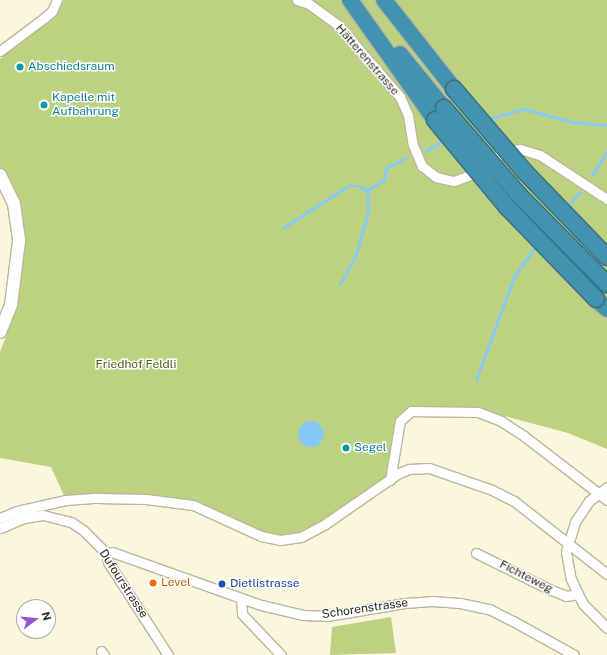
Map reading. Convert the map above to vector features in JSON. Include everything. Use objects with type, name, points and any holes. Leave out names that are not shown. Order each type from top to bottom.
[{"type":"highway","points":[[350,0],[527,230],[607,309]]},
{"type":"highway","points":[[359,0],[439,114],[607,284]]},
{"type":"highway","points":[[384,0],[454,89],[524,172],[607,257]]},
{"type":"street","points":[[0,51],[52,11],[57,0]]},
{"type":"street","name":"Hätterenstrasse","points":[[297,0],[309,4],[339,26],[400,97],[408,115],[413,145],[422,166],[436,177],[454,180],[479,172],[502,153],[520,149],[540,155],[607,199]]},
{"type":"street","points":[[0,175],[14,204],[19,241],[11,305],[0,332]]},
{"type":"street","points":[[390,480],[400,421],[411,411],[478,412],[501,421],[524,436],[607,500]]},
{"type":"street","points":[[0,518],[17,511],[66,500],[103,498],[146,499],[193,505],[261,536],[280,540],[301,537],[325,524],[390,480],[409,469],[430,468],[480,485],[514,501],[607,574]]},
{"type":"street","points":[[607,487],[586,506],[575,522],[568,543],[568,565],[578,594],[583,604],[607,628]]},
{"type":"street","name":"Dufourstrasse","points":[[0,528],[35,516],[57,518],[71,522],[83,530],[106,553],[108,562],[168,655]]},
{"type":"street","name":"Schorenstrasse","points":[[106,553],[112,552],[261,605],[309,616],[327,616],[405,603],[432,601],[460,603],[489,610],[513,620],[574,655]]},
{"type":"street","name":"Fichteweg","points":[[476,552],[566,596],[578,594]]},
{"type":"street","points":[[241,598],[242,614],[281,655]]},
{"type":"green space","name":"Friedhof Feldli","points":[[61,0],[607,0],[607,449],[568,433],[489,412],[411,411],[400,421],[390,480],[325,524],[280,540],[193,505],[66,500],[51,467],[0,458],[0,352],[8,331],[19,241],[0,175],[0,59],[55,14]]},
{"type":"green space","points":[[391,617],[396,653],[330,655],[332,627]]},
{"type":"water","points":[[311,421],[320,425],[324,434],[320,443],[311,447],[302,443],[298,434],[302,425]]},
{"type":"waterway","points":[[488,119],[524,109],[573,122],[607,125]]},
{"type":"waterway","points":[[426,151],[444,140]]},
{"type":"waterway","points":[[592,175],[607,152]]},
{"type":"waterway","points":[[283,228],[348,186],[359,186],[367,190],[384,180],[386,168],[406,158]]},
{"type":"waterway","points":[[340,284],[355,257],[368,213],[367,190]]},
{"type":"waterway","points":[[566,208],[580,192]]},
{"type":"waterway","points":[[476,380],[514,277],[536,246]]},
{"type":"place","name":"Abschiedsraum","points":[[20,67]]},
{"type":"place","name":"Kapelle mit Aufbahrung","points":[[44,105]]},
{"type":"place","name":"Segel","points":[[346,448]]},
{"type":"place","name":"Level","points":[[153,583]]},
{"type":"place","name":"Dietlistrasse","points":[[222,584]]}]
